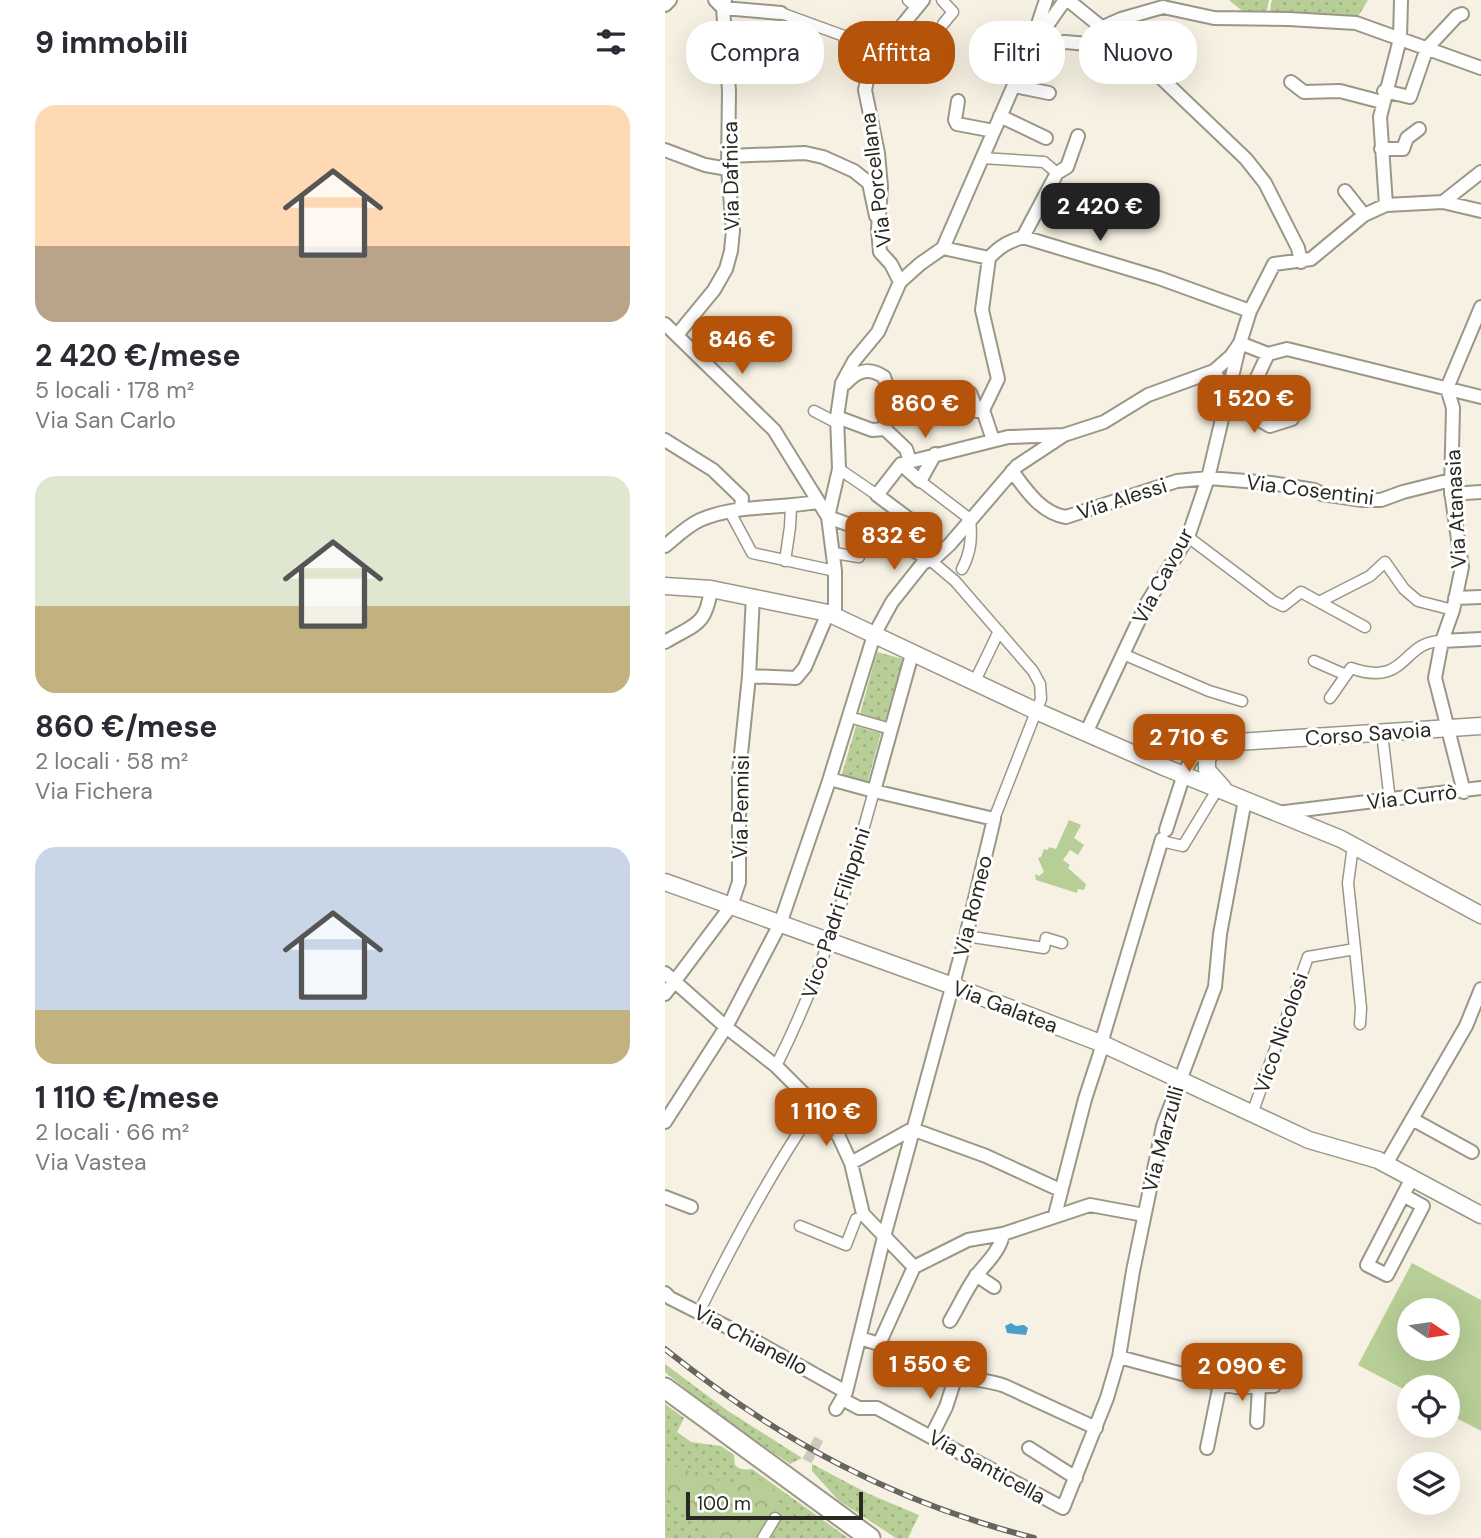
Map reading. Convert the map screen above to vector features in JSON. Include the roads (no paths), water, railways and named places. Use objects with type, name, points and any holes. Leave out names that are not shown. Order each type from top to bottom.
[{"type":"main road","points":[[665,1388],[870,1538]]},
{"type":"street","points":[[665,5],[670,0]]},
{"type":"street","points":[[941,0],[953,12],[946,21]]},
{"type":"street","points":[[1039,21],[1046,0]]},
{"type":"street","points":[[1386,205],[1379,130],[1383,97],[1400,39],[1401,0]]},
{"type":"street","points":[[1054,21],[1070,2],[1094,21]]},
{"type":"street","points":[[721,3],[781,13],[838,34]]},
{"type":"street","name":"Via Dafnica","points":[[677,335],[714,290],[726,269],[731,251],[733,230],[728,163],[729,91],[721,3]]},
{"type":"street","points":[[903,21],[916,3]]},
{"type":"street","points":[[1118,21],[1163,7],[1214,18],[1356,23],[1481,68]]},
{"type":"street","points":[[1291,82],[1304,92],[1340,91],[1383,97],[1410,97],[1427,48],[1462,14]]},
{"type":"street","name":"Via Porcellana","points":[[866,84],[881,187],[878,229],[880,252],[891,264],[900,282]]},
{"type":"street","points":[[1167,84],[1246,159],[1265,183],[1298,247],[1301,262],[1311,259],[1364,215],[1386,205],[1443,202],[1481,211]]},
{"type":"street","points":[[749,676],[796,678],[805,667],[836,593],[831,521],[840,468],[837,420],[841,387],[854,361],[878,332],[900,282],[943,248],[1014,86],[1049,93]]},
{"type":"street","points":[[958,101],[955,120],[957,124],[994,131]]},
{"type":"street","points":[[1000,116],[1046,138]]},
{"type":"street","points":[[1381,149],[1403,149],[1407,138],[1419,129]]},
{"type":"street","points":[[1023,237],[1057,173],[1067,167],[1078,135]]},
{"type":"street","points":[[665,150],[705,165],[805,153],[842,165],[869,183],[878,229]]},
{"type":"street","points":[[982,158],[1044,162],[1057,173]]},
{"type":"street","points":[[1443,202],[1481,172]]},
{"type":"street","points":[[1345,191],[1364,215]]},
{"type":"street","points":[[993,440],[983,410],[998,379],[982,310],[989,258],[1008,242],[1023,237],[1159,278],[1250,311]]},
{"type":"street","points":[[943,248],[989,258]]},
{"type":"street","name":"Via Cavour","points":[[1087,733],[1147,603],[1188,537],[1208,478],[1226,396],[1250,311],[1273,264],[1301,262]]},
{"type":"street","points":[[1447,388],[1481,307]]},
{"type":"street","points":[[665,324],[774,430],[831,521],[904,545],[954,581],[1024,660],[1040,684],[1041,699],[1036,711]]},
{"type":"street","points":[[665,1122],[726,1027],[780,924],[829,782],[874,635],[892,601],[950,544],[1014,468],[1064,435],[1104,422],[1148,395],[1213,370],[1231,356],[1240,343],[1268,354],[1287,349],[1481,397]]},
{"type":"street","points":[[1226,396],[1246,401],[1268,354]]},
{"type":"street","points":[[1213,370],[1226,396],[1270,426],[1292,419]]},
{"type":"street","points":[[841,387],[859,371],[872,371],[884,377],[887,386],[885,429]]},
{"type":"street","name":"Via Atanasia","points":[[1447,388],[1453,408],[1451,487],[1462,567],[1435,678],[1464,792]]},
{"type":"street","points":[[970,393],[977,411],[983,410]]},
{"type":"street","points":[[814,411],[872,430],[885,429],[906,449],[906,462],[920,481],[970,519]]},
{"type":"street","points":[[877,495],[906,462],[1007,437],[1064,435]]},
{"type":"street","points":[[665,440],[713,470],[742,498],[732,512]]},
{"type":"street","points":[[920,481],[935,454]]},
{"type":"street","points":[[840,468],[918,525],[904,545]]},
{"type":"street","name":"Via Alessi","points":[[1014,468],[1035,501],[1059,516],[1066,517],[1177,481],[1208,478]]},
{"type":"street","name":"Via Cosentini","points":[[1208,478],[1271,483],[1314,490],[1322,494],[1372,500],[1381,500],[1403,492],[1451,487],[1481,492]]},
{"type":"street","points":[[665,546],[698,520],[732,512],[817,502]]},
{"type":"street","points":[[785,561],[790,507]]},
{"type":"street","points":[[732,512],[752,553],[835,571]]},
{"type":"street","points":[[962,569],[971,545],[970,519]]},
{"type":"street","points":[[1188,537],[1283,606],[1301,592],[1365,627]]},
{"type":"street","points":[[834,553],[859,556]]},
{"type":"street","points":[[1319,602],[1370,576],[1385,562],[1404,589],[1418,601],[1454,604],[1481,597]]},
{"type":"street","points":[[665,586],[711,589],[828,613],[1004,697],[1183,775],[1338,838],[1481,915]]},
{"type":"street","points":[[665,642],[705,616],[711,589]]},
{"type":"street","name":"Via Pennisi","points":[[665,994],[670,977],[731,906],[739,882],[739,773],[749,676],[753,596]]},
{"type":"street","points":[[974,683],[999,631]]},
{"type":"street","points":[[1330,698],[1351,668],[1374,675],[1390,671],[1429,641],[1481,639]]},
{"type":"street","points":[[1123,654],[1209,691],[1242,701]]},
{"type":"street","points":[[875,793],[891,729],[915,655]]},
{"type":"street","points":[[1314,662],[1346,675]]},
{"type":"street","name":"Via Romeo","points":[[840,1397],[860,1338],[912,1129],[966,936],[994,819],[1036,711]]},
{"type":"street","points":[[849,717],[891,729]]},
{"type":"street","name":"Corso Savoia","points":[[1129,751],[1153,753],[1211,744],[1481,726]]},
{"type":"street","points":[[1381,733],[1390,801]]},
{"type":"street","points":[[1055,1215],[1102,1040],[1183,775],[1191,760],[1211,744]]},
{"type":"street","points":[[1211,744],[1206,770],[1222,791]]},
{"type":"street","points":[[829,782],[994,819]]},
{"type":"street","name":"Via Currò","points":[[1277,813],[1481,788]]},
{"type":"street","points":[[1163,836],[1183,846],[1222,791]]},
{"type":"street","name":"Vico Padri Filippini","points":[[776,1066],[800,1019],[831,942],[875,793]]},
{"type":"street","name":"Via Marzulli","points":[[1063,1508],[1096,1428],[1119,1357],[1163,1126],[1215,987],[1220,934],[1245,800]]},
{"type":"street","points":[[1353,846],[1348,883],[1361,1008],[1360,1024]]},
{"type":"street","name":"Via Galatea","points":[[665,882],[953,986],[1103,1044],[1309,1140],[1386,1164],[1481,1214]]},
{"type":"street","points":[[966,936],[1044,948],[1047,938],[1062,943]]},
{"type":"street","name":"Vico Nicolosi","points":[[1252,1114],[1308,957],[1355,949]]},
{"type":"street","points":[[670,977],[726,1027],[776,1066],[816,1106],[838,1137],[851,1163],[863,1214],[914,1267]]},
{"type":"street","points":[[1386,1164],[1466,1026],[1481,989]]},
{"type":"street","points":[[699,1312],[733,1243],[782,1156],[816,1106]]},
{"type":"street","points":[[1414,1116],[1472,1152]]},
{"type":"street","points":[[851,1163],[912,1129],[986,1156],[1060,1190]]},
{"type":"street","points":[[1403,1195],[1423,1206],[1387,1275],[1367,1265],[1403,1195],[1412,1178]]},
{"type":"street","points":[[665,1197],[691,1207]]},
{"type":"street","points":[[882,1345],[906,1279],[914,1267],[968,1240],[1003,1234],[1090,1205],[1144,1215]]},
{"type":"street","points":[[800,1226],[846,1245],[856,1219]]},
{"type":"street","points":[[950,1321],[976,1275],[984,1268],[1002,1241],[1003,1234]]},
{"type":"street","points":[[976,1275],[994,1287]]},
{"type":"street","name":"Via Chianello","points":[[665,1293],[859,1408],[874,1409]]},
{"type":"street","points":[[860,1338],[956,1376],[1005,1386],[1096,1428]]},
{"type":"street","points":[[1119,1357],[1236,1387],[1274,1386]]},
{"type":"street","points":[[931,1437],[946,1406],[956,1376]]},
{"type":"street","points":[[1207,1448],[1220,1384]]},
{"type":"street","points":[[1258,1422],[1259,1386]]},
{"type":"street","name":"Via Santicella","points":[[874,1409],[877,1408],[1063,1508]]},
{"type":"street","points":[[1029,1448],[1076,1478]]},
{"type":"street","points":[[763,1538],[775,1518]]},
{"type":"water","points":[[1011,1323],[1028,1328],[1026,1335],[1007,1333],[1005,1326]]},
{"type":"tunnel","points":[[807,1461],[821,1435]]},
{"type":"railway","points":[[665,1349],[751,1412],[839,1464],[932,1506],[1034,1538]]}]
